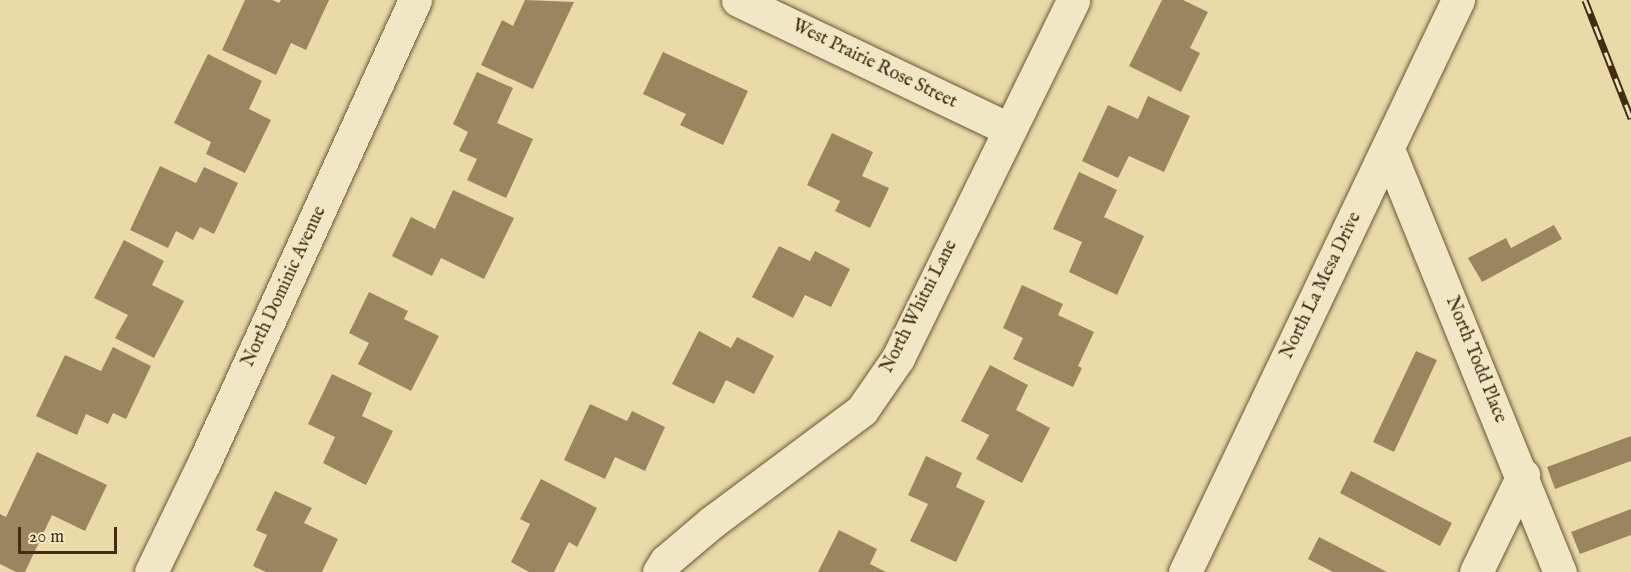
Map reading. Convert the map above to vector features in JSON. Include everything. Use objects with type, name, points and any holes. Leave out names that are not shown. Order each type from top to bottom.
[{"type":"street","name":"North Dominic Avenue","points":[[151,572],[209,453],[416,0]]},
{"type":"street","name":"West Prairie Rose Street","points":[[738,0],[1010,130]]},
{"type":"street","name":"North Whitni Lane","points":[[659,572],[666,561],[712,522],[862,410],[898,358],[1073,0]]},
{"type":"street","name":"North La Mesa Drive","points":[[1185,572],[1458,0]]},
{"type":"street","name":"North Todd Place","points":[[1388,149],[1523,475],[1560,572]]},
{"type":"street","points":[[1476,572],[1523,475]]},
{"type":"building","points":[[245,0],[272,0],[279,3],[281,0],[329,0],[306,50],[291,43],[276,75],[222,50]]},
{"type":"building","points":[[525,0],[574,2],[533,89],[481,65],[502,20],[513,26]]},
{"type":"building","points":[[1162,0],[1183,0],[1208,12],[1190,48],[1200,53],[1181,92],[1129,66]]},
{"type":"building","points":[[663,52],[748,91],[723,145],[680,125],[686,114],[643,94]]},
{"type":"building","points":[[208,54],[262,81],[249,109],[271,120],[245,173],[206,154],[211,142],[174,123]]},
{"type":"building","points":[[477,72],[513,88],[497,123],[533,139],[506,198],[467,180],[477,159],[459,151],[468,132],[453,124]]},
{"type":"building","points":[[1148,96],[1190,116],[1164,172],[1129,156],[1118,178],[1082,161],[1108,105],[1138,119]]},
{"type":"building","points":[[832,133],[873,152],[862,176],[889,188],[870,228],[835,211],[840,201],[807,185]]},
{"type":"building","points":[[160,166],[196,183],[204,167],[238,183],[214,234],[200,227],[193,240],[176,231],[168,248],[130,230]]},
{"type":"building","points":[[1079,172],[1117,190],[1104,217],[1144,236],[1117,295],[1069,272],[1082,242],[1053,229]]},
{"type":"building","points":[[453,190],[514,218],[484,279],[441,258],[432,276],[392,256],[411,217],[435,229]]},
{"type":"building","points":[[1554,225],[1562,239],[1482,282],[1468,258],[1506,238],[1511,248]]},
{"type":"building","points":[[124,240],[164,261],[152,285],[184,301],[154,358],[115,338],[128,315],[94,298]]},
{"type":"building","points":[[779,246],[810,261],[815,251],[850,269],[831,307],[805,295],[793,318],[752,297]]},
{"type":"building","points":[[1022,285],[1063,304],[1058,315],[1094,332],[1078,366],[1082,368],[1073,387],[1013,359],[1023,338],[1003,328]]},
{"type":"building","points":[[369,292],[408,311],[404,319],[439,336],[411,391],[358,364],[369,343],[349,333]]},
{"type":"building","points":[[699,331],[731,348],[737,337],[774,356],[754,394],[726,380],[714,404],[672,384]]},
{"type":"building","points":[[113,347],[151,366],[126,419],[113,413],[108,424],[86,414],[77,435],[36,416],[65,355],[101,371]]},
{"type":"building","points":[[1416,351],[1437,360],[1394,452],[1373,442]]},
{"type":"building","points":[[990,365],[1028,385],[1016,410],[1050,428],[1022,483],[976,459],[989,435],[961,421]]},
{"type":"building","points":[[332,374],[372,393],[362,416],[393,431],[366,485],[323,463],[335,437],[308,424]]},
{"type":"building","points":[[590,404],[627,421],[632,411],[665,427],[645,471],[615,457],[605,479],[564,460]]},
{"type":"building","points":[[1631,436],[1631,461],[1555,489],[1547,467]]},
{"type":"building","points":[[37,452],[107,485],[85,531],[52,515],[25,572],[16,572],[0,564],[0,514],[6,517]]},
{"type":"building","points":[[926,456],[962,473],[956,487],[985,501],[956,562],[910,541],[928,504],[908,495]]},
{"type":"building","points":[[1351,471],[1452,523],[1440,546],[1340,493]]},
{"type":"building","points":[[541,479],[597,508],[577,547],[569,542],[554,572],[529,572],[511,562],[530,524],[520,519]]},
{"type":"building","points":[[275,491],[312,508],[304,523],[338,539],[322,572],[266,572],[253,566],[267,535],[256,530]]},
{"type":"building","points":[[1631,509],[1631,535],[1580,554],[1571,532]]},
{"type":"building","points":[[839,530],[877,549],[870,564],[886,572],[818,572]]},
{"type":"building","points":[[1319,537],[1387,572],[1333,572],[1308,559]]},
{"type":"railway","points":[[1585,0],[1631,118]]}]
